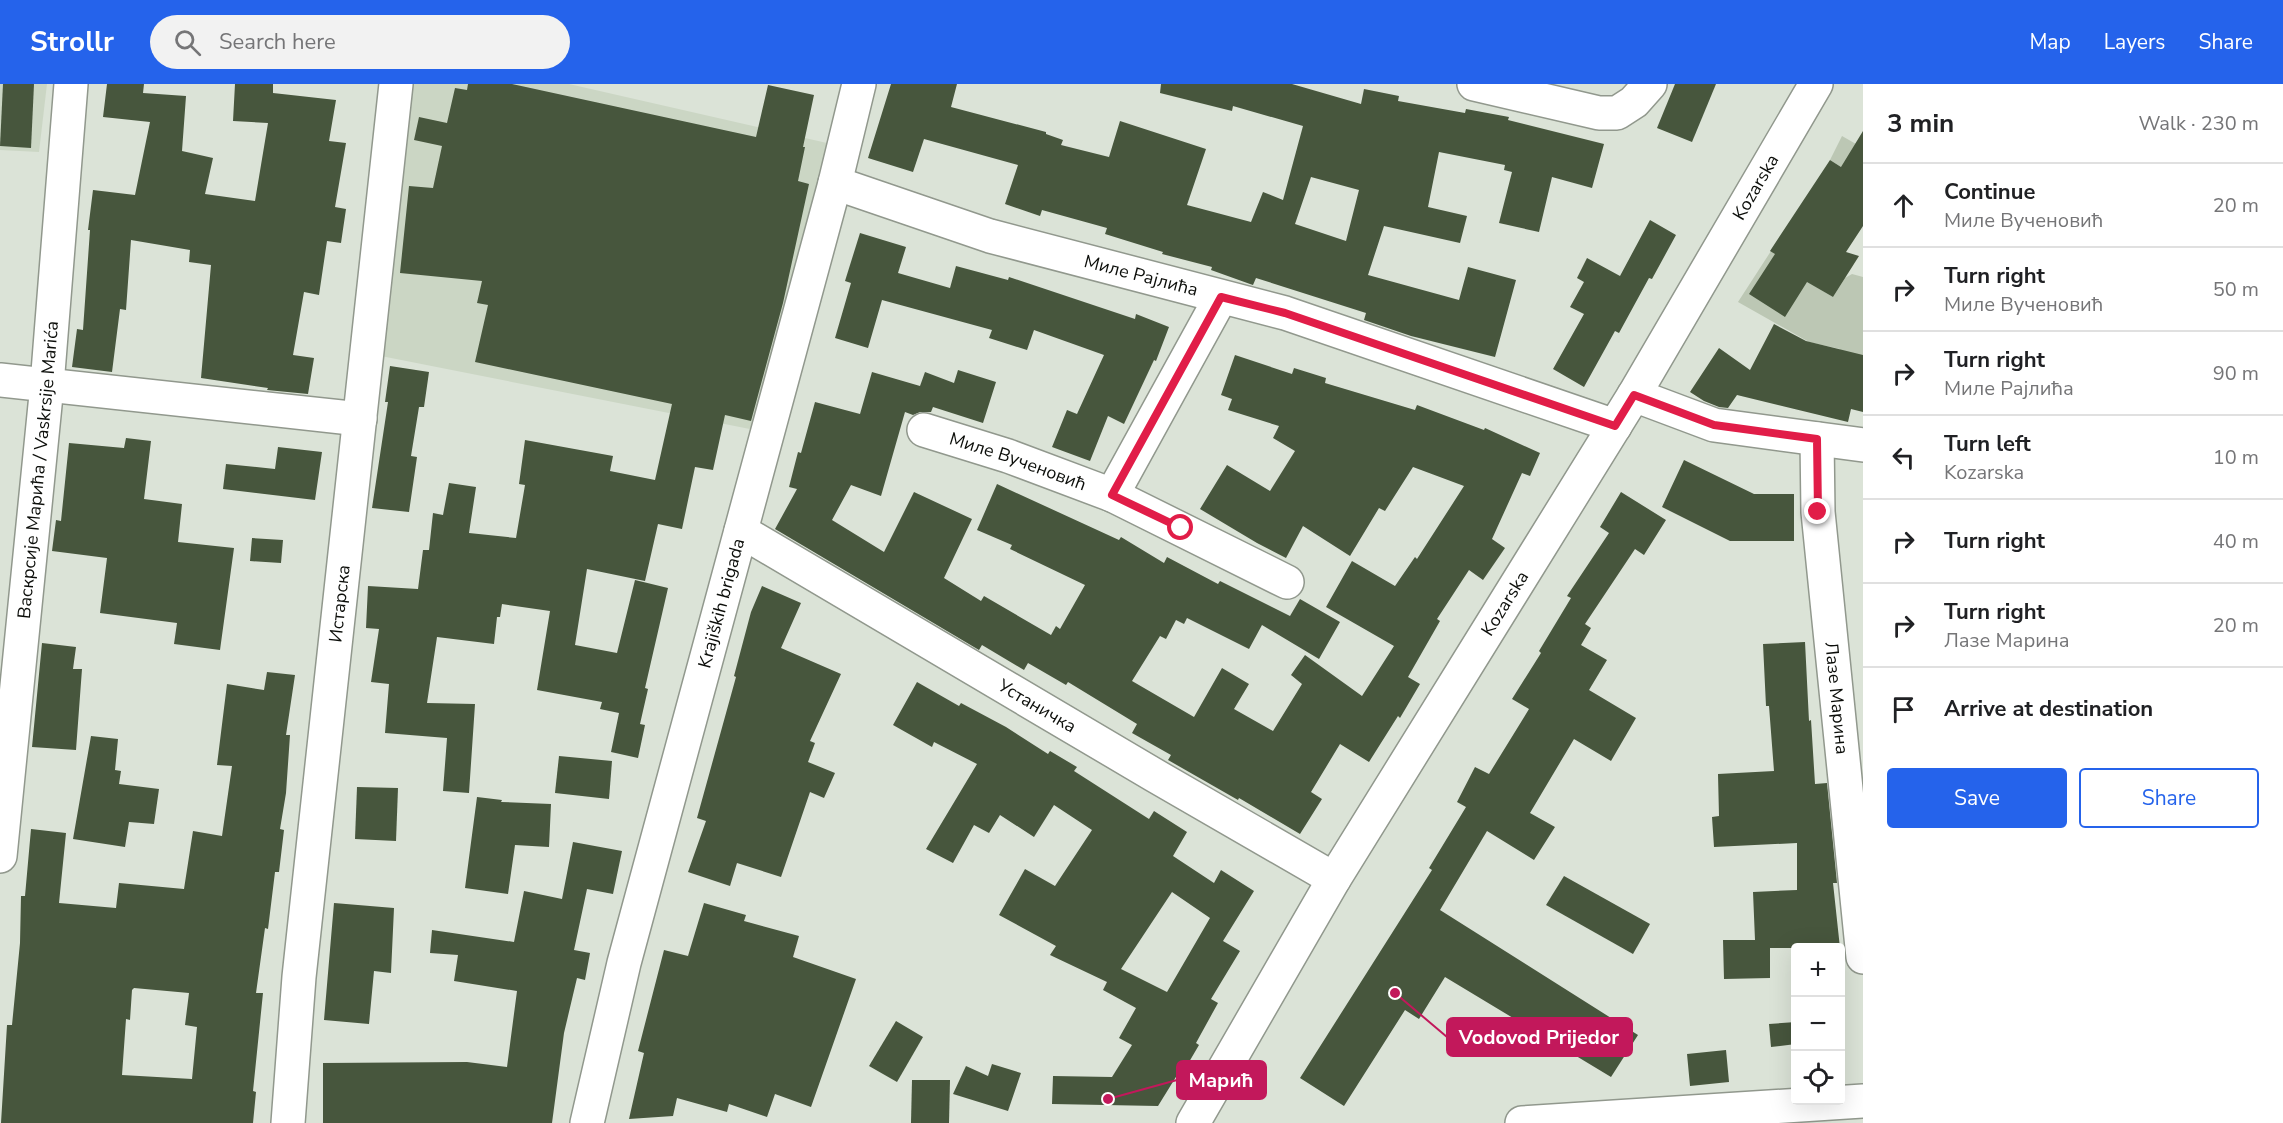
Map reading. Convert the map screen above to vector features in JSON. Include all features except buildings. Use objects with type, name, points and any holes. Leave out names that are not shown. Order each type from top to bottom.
[{"type":"street","name":"Васкрсије Марића / Vaskrsije Marića","points":[[0,856],[11,641],[47,385],[71,84]]},
{"type":"street","name":"Истарска","points":[[288,1123],[299,977],[396,84]]},
{"type":"street","name":"Krajiških brigada","points":[[587,1123],[624,963],[836,183],[859,84]]},
{"type":"street","points":[[1474,84],[1599,113],[1617,113],[1634,102],[1650,84]]},
{"type":"street","name":"Kozarska","points":[[1193,1123],[1334,879],[1634,395],[1816,84]]},
{"type":"street","name":"Миле Рајлића","points":[[836,183],[990,236],[1285,313],[1615,426]]},
{"type":"street","points":[[1112,495],[1221,297]]},
{"type":"street","points":[[0,380],[360,419]]},
{"type":"street","points":[[1634,395],[1714,425],[1863,445]]},
{"type":"street","name":"Миле Вученовић","points":[[924,430],[1008,456],[1112,495],[1287,582]]},
{"type":"street","name":"Лазе Марина","points":[[1817,439],[1818,512],[1863,957]]},
{"type":"street","name":"Устаничка","points":[[741,531],[1334,879]]},
{"type":"street","points":[[1522,1123],[1863,1101]]},
{"type":"shaded area","points":[[0,84],[47,84],[39,152],[0,150]]},
{"type":"shaded area","points":[[411,84],[569,84],[827,143],[760,431],[381,356]]},
{"type":"shaded area","points":[[1842,136],[1863,148],[1863,181],[1830,160]]},
{"type":"shaded area","points":[[1771,251],[1807,273],[1808,282],[1833,297],[1845,278],[1852,274],[1863,277],[1863,362],[1836,366],[1840,349],[1809,342],[1738,302]]},
{"type":"place","name":"Vodovod Prijedor","points":[[1395,993]]},
{"type":"place","name":"Марић","points":[[1108,1099]]},
{"type":"route","points":[[1181,528],[1112,495],[1221,297],[1285,313],[1615,426],[1634,395],[1714,425],[1817,439],[1818,512]]}]
